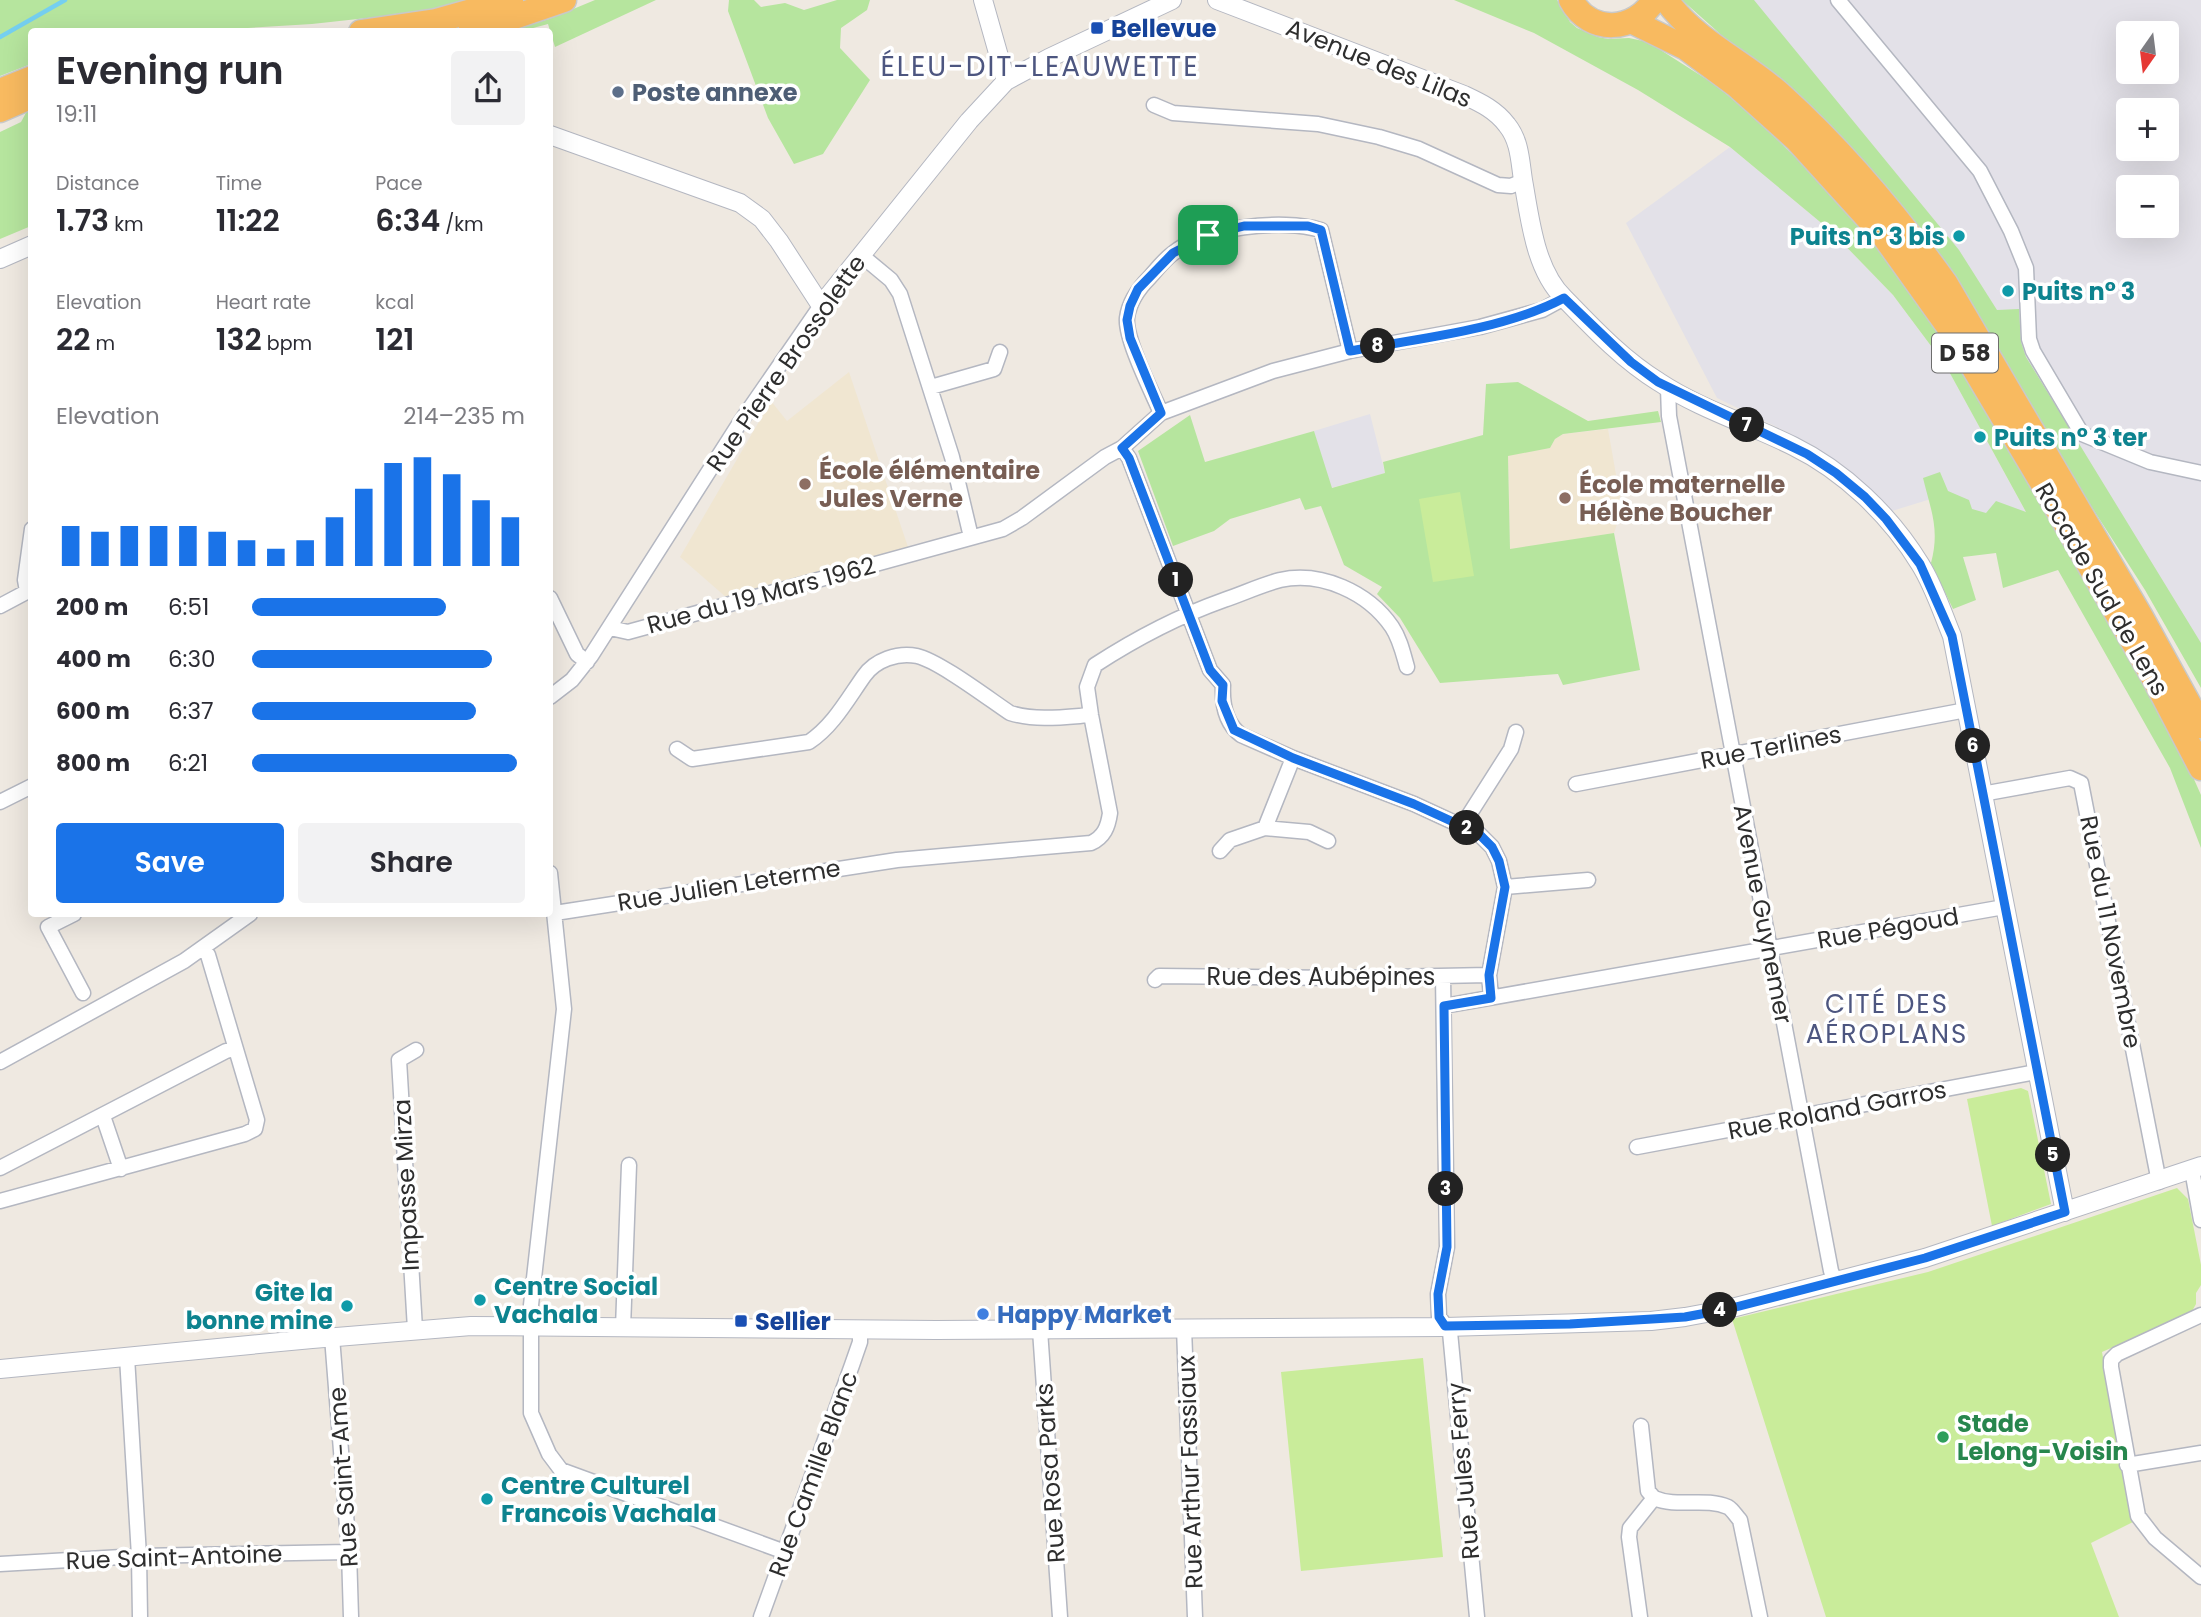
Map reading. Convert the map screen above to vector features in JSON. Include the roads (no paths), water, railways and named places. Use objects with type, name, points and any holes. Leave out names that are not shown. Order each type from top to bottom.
[{"type":"highway","points":[[388,28],[436,21],[511,0]]},
{"type":"highway","points":[[482,28],[564,0]]},
{"type":"highway","points":[[1571,0],[1584,16],[1599,24],[1616,26],[1633,22],[1654,0]]},
{"type":"highway","name":"Rocade Sud de Lens","points":[[1666,0],[1699,37],[1743,64],[1817,128],[1866,179],[1911,236],[1946,284],[2201,726]]},
{"type":"highway","name":"Rocade Sud de Lens","points":[[1633,22],[1686,48],[1737,85],[1796,139],[1883,235],[1960,345],[2135,645],[2201,768]]},
{"type":"highway","points":[[0,91],[28,80]]},
{"type":"highway","points":[[0,110],[28,98]]},
{"type":"street","points":[[984,0],[1006,81]]},
{"type":"street","name":"Avenue des Lilas","points":[[1217,0],[1451,90],[1492,109],[1508,125],[1518,143],[1523,181],[1541,265],[1546,276],[1564,298],[1631,362],[1668,388],[1807,454],[1836,473],[1886,519],[1920,564],[1952,636],[2065,1212]]},
{"type":"street","points":[[1838,0],[1980,171],[2011,231],[2026,268],[2029,339],[2033,351],[2077,429],[2092,439],[2150,462],[2201,473]]},
{"type":"street","name":"Rue Pierre Brossolette","points":[[553,695],[572,680],[587,662],[739,424],[822,304],[969,121],[1006,81],[1161,2]]},
{"type":"street","points":[[996,46],[1013,60],[1036,65]]},
{"type":"street","points":[[1154,105],[1173,113],[1318,124],[1419,149],[1498,185],[1511,186],[1523,181]]},
{"type":"street","points":[[553,136],[740,203],[762,219],[822,304]]},
{"type":"street","points":[[1350,351],[1321,230],[1308,226],[1244,226],[1208,235],[1173,253],[1138,289],[1127,320],[1130,338],[1161,413],[1272,371],[1350,351],[1472,329],[1542,310],[1564,298]]},
{"type":"street","points":[[0,259],[28,247]]},
{"type":"street","points":[[861,255],[891,280],[900,293],[952,457],[971,537]]},
{"type":"street","points":[[931,387],[994,369],[1000,352]]},
{"type":"street","name":"Avenue Guynemer","points":[[1668,388],[1669,416],[1732,754],[1831,1271],[1835,1280]]},
{"type":"street","name":"Rue du 19 Mars 1962","points":[[610,628],[628,632],[1003,528],[1022,518],[1105,457],[1122,448],[1161,413]]},
{"type":"street","points":[[1122,448],[1129,458],[1210,670],[1223,685],[1222,701],[1234,730],[1293,758],[1414,804],[1479,834],[1492,847],[1499,861],[1505,887],[1489,975],[1491,998]]},
{"type":"street","points":[[28,558],[25,580],[28,588]]},
{"type":"street","points":[[677,749],[692,759],[808,742],[825,732],[868,669],[882,660],[901,656],[917,656],[932,662],[1010,713],[1022,717],[1091,715],[1087,687],[1095,665],[1189,613],[1280,580],[1310,578],[1338,584],[1361,597],[1377,610],[1391,627],[1407,667]]},
{"type":"street","points":[[0,606],[28,591]]},
{"type":"street","points":[[553,604],[577,654],[587,662]]},
{"type":"street","name":"Rue Terlines","points":[[1576,784],[1966,709]]},
{"type":"street","name":"Rue Julien Leterme","points":[[555,913],[903,859],[1091,843],[1100,839],[1108,827],[1110,813],[1091,715]]},
{"type":"street","points":[[1462,826],[1510,749],[1516,732]]},
{"type":"street","points":[[1265,828],[1293,758]]},
{"type":"street","name":"Rue du 11 Novembre","points":[[1982,794],[2070,778],[2081,783],[2160,1182]]},
{"type":"street","points":[[0,802],[28,788]]},
{"type":"street","points":[[1220,852],[1230,840],[1265,828],[1309,832],[1328,841]]},
{"type":"street","points":[[1505,887],[1588,880]]},
{"type":"street","points":[[553,897],[564,1009],[530,1326],[531,1413],[549,1454],[561,1471],[785,1552]]},
{"type":"street","name":"Rue Pégoud","points":[[1444,1006],[2004,907]]},
{"type":"street","points":[[68,917],[48,926],[83,993]]},
{"type":"street","points":[[0,1062],[184,961],[246,917]]},
{"type":"street","points":[[0,1201],[255,1129],[257,1120],[208,955],[203,948]]},
{"type":"street","name":"Rue des Aubépines","points":[[1155,981],[1159,976],[1337,978],[1489,975]]},
{"type":"street","name":"Rue Jules Ferry","points":[[1443,976],[1447,1247],[1438,1294],[1439,1317],[1450,1332],[1477,1617]]},
{"type":"street","points":[[0,1168],[226,1051],[235,1049]]},
{"type":"street","name":"Impasse Mirza","points":[[415,1329],[399,1060],[416,1050]]},
{"type":"street","name":"Rue Roland Garros","points":[[1637,1147],[2036,1072]]},
{"type":"street","points":[[103,1116],[121,1169]]},
{"type":"street","points":[[623,1328],[629,1165]]},
{"type":"street","points":[[0,1370],[415,1329],[530,1326],[1040,1330],[1570,1324],[1685,1317],[1728,1309],[1925,1258],[2196,1168],[2201,1220]]},
{"type":"street","points":[[2201,1315],[2117,1354],[2111,1360],[2127,1465],[2138,1516],[2155,1538],[2201,1577]]},
{"type":"street","name":"Rue Arthur Fassiaux","points":[[1184,1328],[1195,1617]]},
{"type":"street","name":"Rue Camille Blanc","points":[[761,1617],[860,1342],[860,1330]]},
{"type":"street","name":"Rue Rosa Parks","points":[[1040,1330],[1060,1617]]},
{"type":"street","name":"Rue Saint-Ame","points":[[332,1337],[349,1552],[351,1617]]},
{"type":"street","points":[[127,1357],[140,1617]]},
{"type":"street","points":[[1641,1426],[1648,1491],[1654,1498],[1667,1503],[1714,1504],[1730,1508],[1740,1520],[1760,1617]]},
{"type":"street","points":[[2127,1465],[2201,1453]]},
{"type":"street","points":[[1640,1617],[1630,1528],[1654,1498]]},
{"type":"street","name":"Rue Saint-Antoine","points":[[0,1564],[139,1556],[349,1552]]},
{"type":"waterway","points":[[0,37],[65,0]]},
{"type":"place","name":"Bellevue","points":[[1097,28]]},
{"type":"place","name":"Poste annexe","points":[[618,92]]},
{"type":"place","name":"Puits n° 3 bis","points":[[1959,236]]},
{"type":"place","name":"Puits n° 3","points":[[2008,291]]},
{"type":"place","name":"Puits n° 3 ter","points":[[1980,437]]},
{"type":"place","name":"École élémentaire Jules Verne","points":[[805,484]]},
{"type":"place","name":"École maternelle Hélène Boucher","points":[[1565,498]]},
{"type":"place","name":"Centre Social Vachala","points":[[480,1300]]},
{"type":"place","name":"Gite la bonne mine","points":[[347,1306]]},
{"type":"place","name":"Happy Market","points":[[983,1314]]},
{"type":"place","name":"Sellier","points":[[741,1321]]},
{"type":"place","name":"Stade Lelong-Voisin","points":[[1943,1437]]},
{"type":"place","name":"Centre Culturel Francois Vachala","points":[[487,1499]]},
{"type":"district","name":"ÉLEU-DIT-LEAUWETTE","points":[[1040,66]]},
{"type":"district","name":"CITÉ DES AÉROPLANS","points":[[1887,1019]]}]
